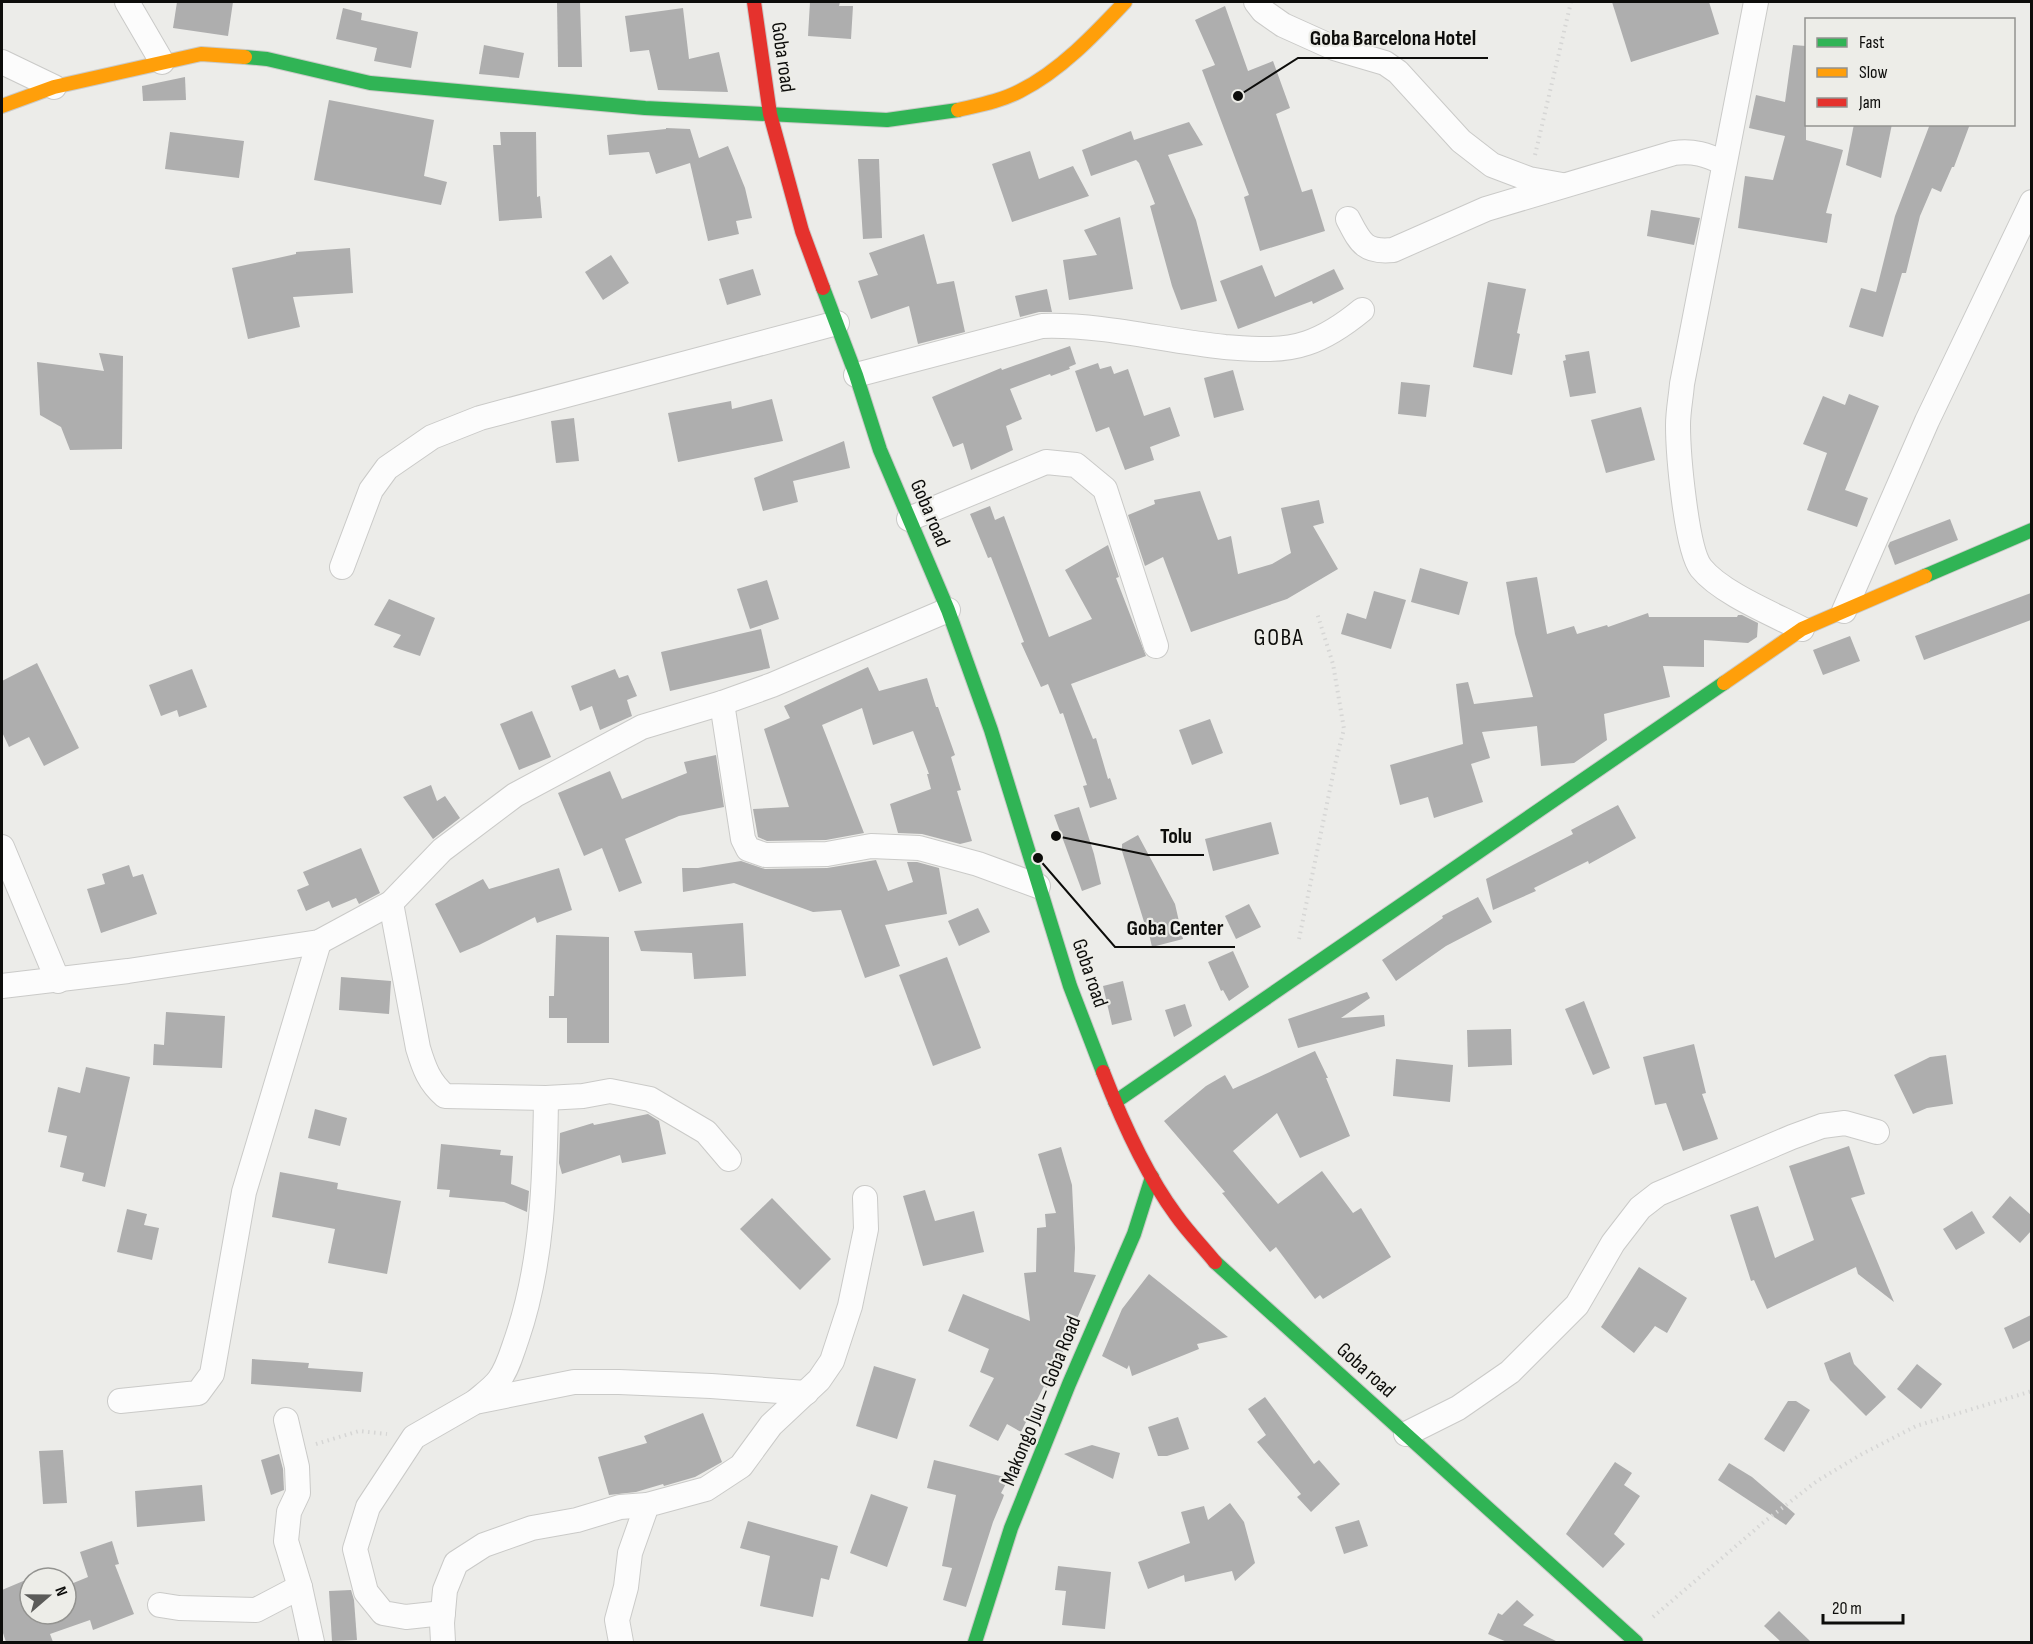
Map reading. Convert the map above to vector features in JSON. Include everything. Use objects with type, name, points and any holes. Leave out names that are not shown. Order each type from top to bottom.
[{"type":"street","points":[[127,2],[162,62]]},
{"type":"street","name":"Goba road","points":[[754,2],[770,114],[802,231],[856,375],[880,450],[948,610],[991,730],[1070,986],[1115,1102],[1152,1177],[1176,1215],[1218,1266],[1633,1640]]},
{"type":"street","points":[[2,106],[54,87],[201,54],[267,58],[370,83],[645,108],[887,120],[937,114],[990,103],[1019,92],[1048,74],[1125,2]]},
{"type":"street","points":[[1256,2],[1263,11],[1283,25],[1334,48],[1384,63],[1412,85],[1461,141],[1492,165],[1529,178],[1566,186]]},
{"type":"street","points":[[1756,2],[1682,384],[1678,423],[1681,471],[1691,542],[1699,566],[1715,582],[1802,629]]},
{"type":"street","points":[[2,62],[54,87]]},
{"type":"street","points":[[1348,219],[1360,242],[1370,249],[1393,250],[1486,209],[1674,153],[1688,151],[1704,154],[1724,163]]},
{"type":"street","points":[[1844,611],[1927,421],[2031,202]]},
{"type":"street","points":[[856,375],[1042,326],[1071,325],[1265,351],[1306,344],[1338,329],[1362,310]]},
{"type":"street","points":[[342,567],[371,490],[387,468],[432,437],[480,418],[837,323]]},
{"type":"street","points":[[909,519],[1046,462],[1076,465],[1105,489],[1156,646]]},
{"type":"street","points":[[1115,1102],[1802,629],[2031,530]]},
{"type":"street","points":[[2,986],[58,981],[320,942],[391,903],[442,850],[515,795],[642,727],[772,685],[948,610]]},
{"type":"street","points":[[722,703],[743,839],[748,849],[765,855],[827,854],[871,846],[919,848],[978,864],[1038,886]]},
{"type":"street","points":[[2,847],[58,981]]},
{"type":"street","points":[[391,903],[424,1070],[445,1096],[546,1098],[583,1096],[610,1091],[650,1099],[706,1132],[729,1159]]},
{"type":"street","points":[[120,1401],[198,1393],[212,1374],[244,1192],[320,942]]},
{"type":"street","points":[[443,1613],[406,1617],[383,1613],[366,1592],[355,1550],[368,1507],[414,1437],[475,1402],[498,1381],[508,1363],[521,1326],[529,1291],[545,1179],[546,1098]]},
{"type":"street","points":[[1406,1434],[1458,1408],[1510,1372],[1577,1305],[1613,1243],[1640,1208],[1658,1194],[1822,1126],[1845,1123],[1877,1132]]},
{"type":"street","name":"Makongo Juu – Goba Road","points":[[975,1642],[1011,1528],[1134,1234],[1152,1177]]},
{"type":"street","points":[[443,1642],[445,1590],[456,1563],[484,1545],[532,1528],[577,1520],[620,1507],[647,1505],[706,1489],[741,1466],[771,1425],[819,1380],[832,1360],[850,1306],[866,1229],[865,1198]]},
{"type":"street","points":[[475,1402],[574,1382],[711,1386],[806,1393]]},
{"type":"street","points":[[286,1420],[297,1467],[298,1493],[289,1512],[286,1541],[300,1587],[312,1642]]},
{"type":"street","points":[[621,1642],[617,1620],[626,1587],[630,1553],[647,1505]]},
{"type":"street","points":[[160,1605],[179,1608],[256,1610],[300,1587]]},
{"type":"path","points":[[1529,178],[1572,2]]},
{"type":"path","points":[[1290,981],[1344,729],[1334,664],[1317,613]]},
{"type":"path","points":[[1633,1640],[1755,1529],[1817,1481],[1916,1426],[2031,1391]]},
{"type":"path","points":[[294,1453],[329,1439],[359,1431],[414,1437]]},
{"type":"building","points":[[177,2],[233,2],[228,36],[173,28]]},
{"type":"building","points":[[557,2],[580,2],[582,67],[558,67]]},
{"type":"building","points":[[810,2],[840,2],[839,6],[853,6],[851,39],[808,36]]},
{"type":"building","points":[[1612,2],[1709,2],[1719,34],[1631,62]]},
{"type":"building","points":[[1225,6],[1248,71],[1273,61],[1290,108],[1276,114],[1302,192],[1312,189],[1325,231],[1260,251],[1244,197],[1249,195],[1202,70],[1215,65],[1195,20]]},
{"type":"building","points":[[343,8],[362,13],[361,20],[418,32],[411,68],[374,61],[377,48],[336,39]]},
{"type":"building","points":[[683,8],[689,59],[719,52],[728,92],[658,90],[649,50],[630,52],[625,16]]},
{"type":"building","points":[[484,45],[524,53],[519,78],[479,74]]},
{"type":"building","points":[[1793,45],[1805,46],[1806,140],[1843,150],[1826,213],[1832,214],[1827,243],[1738,228],[1745,176],[1773,180],[1785,136],[1749,128],[1756,95],[1785,102]]},
{"type":"building","points":[[185,77],[186,100],[143,101],[142,86]]},
{"type":"building","points":[[329,100],[434,120],[424,176],[447,182],[441,205],[314,180]]},
{"type":"building","points":[[1189,122],[1203,145],[1168,155],[1196,220],[1217,301],[1181,310],[1150,206],[1155,204],[1139,163],[1136,160],[1091,176],[1082,150],[1131,131],[1134,140]]},
{"type":"building","points":[[1854,126],[1892,126],[1881,178],[1846,165]]},
{"type":"building","points":[[1929,126],[1969,126],[1954,167],[1941,192],[1932,188],[1920,216],[1906,273],[1902,273],[1883,337],[1849,327],[1861,288],[1876,292],[1895,216]]},
{"type":"building","points":[[666,128],[690,129],[699,158],[728,146],[745,188],[752,218],[736,221],[739,234],[708,241],[690,163],[656,174],[649,152],[609,155],[607,135]]},
{"type":"building","points":[[170,132],[244,141],[239,178],[165,169]]},
{"type":"building","points":[[500,132],[536,132],[537,197],[540,196],[542,218],[499,221],[493,145],[501,145]]},
{"type":"building","points":[[1030,151],[1039,179],[1073,166],[1089,196],[1012,222],[992,164]]},
{"type":"building","points":[[858,159],[879,159],[882,238],[863,239]]},
{"type":"building","points":[[1651,210],[1700,218],[1694,245],[1647,236]]},
{"type":"building","points":[[1120,217],[1133,289],[1069,300],[1063,260],[1097,255],[1084,230]]},
{"type":"building","points":[[924,234],[937,284],[954,281],[965,332],[918,344],[909,306],[871,319],[858,281],[878,275],[869,253]]},
{"type":"building","points":[[350,248],[353,293],[293,297],[300,327],[248,339],[232,268],[296,254],[296,252]]},
{"type":"building","points":[[611,255],[629,283],[603,300],[585,272]]},
{"type":"building","points":[[1262,265],[1275,297],[1334,269],[1344,289],[1313,304],[1312,301],[1238,329],[1220,281]]},
{"type":"building","points":[[753,269],[761,295],[727,305],[719,279]]},
{"type":"building","points":[[1488,282],[1526,289],[1517,333],[1520,334],[1512,375],[1473,367]]},
{"type":"building","points":[[1047,289],[1052,312],[1039,312],[1020,317],[1015,296]]},
{"type":"building","points":[[1070,346],[1076,364],[1069,367],[1070,369],[1010,389],[1022,419],[1006,426],[1013,450],[971,470],[963,443],[953,447],[932,397],[1001,368],[1002,370]]},
{"type":"building","points":[[1589,351],[1596,393],[1570,397],[1563,361],[1566,360],[1565,355]]},
{"type":"building","points":[[99,353],[123,356],[122,449],[70,450],[61,427],[40,415],[37,362],[104,371]]},
{"type":"building","points":[[1098,363],[1100,369],[1111,366],[1114,374],[1128,369],[1144,416],[1170,407],[1180,436],[1150,447],[1154,460],[1125,470],[1109,427],[1096,432],[1075,371]]},
{"type":"building","points":[[1233,370],[1244,410],[1214,418],[1204,378]]},
{"type":"building","points":[[1401,382],[1430,385],[1426,417],[1398,414]]},
{"type":"building","points":[[1849,394],[1879,406],[1845,490],[1868,498],[1857,527],[1807,510],[1827,453],[1803,444],[1823,396],[1845,405]]},
{"type":"building","points":[[772,399],[783,441],[678,462],[668,413],[731,401],[732,409]]},
{"type":"building","points":[[1641,407],[1655,460],[1606,473],[1591,420]]},
{"type":"building","points":[[574,418],[579,461],[556,463],[551,421]]},
{"type":"building","points":[[844,441],[850,468],[793,481],[798,502],[763,511],[754,478]]},
{"type":"building","points":[[1200,491],[1218,540],[1231,536],[1238,574],[1272,564],[1291,553],[1281,508],[1319,500],[1324,523],[1313,526],[1338,569],[1287,599],[1191,632],[1163,557],[1145,566],[1128,515],[1155,504],[1154,500]]},
{"type":"building","points":[[990,506],[995,520],[1004,516],[1049,637],[1092,619],[1065,570],[1108,545],[1119,577],[1116,578],[1146,656],[1071,684],[1093,739],[1096,738],[1108,779],[1110,778],[1117,799],[1090,808],[1083,786],[1087,785],[1063,713],[1060,714],[1048,684],[1041,687],[1021,643],[1024,642],[991,557],[988,558],[970,514]]},
{"type":"building","points":[[1950,519],[1958,540],[1895,565],[1888,546],[1890,542]]},
{"type":"building","points":[[1420,568],[1468,582],[1459,615],[1411,602]]},
{"type":"building","points":[[1537,577],[1547,634],[1574,626],[1577,634],[1607,625],[1608,627],[1648,613],[1649,617],[1737,617],[1742,615],[1758,623],[1757,637],[1748,643],[1704,640],[1704,667],[1663,666],[1670,697],[1604,714],[1607,740],[1574,763],[1541,766],[1537,726],[1482,732],[1490,758],[1471,764],[1483,802],[1434,818],[1428,797],[1400,805],[1390,765],[1463,744],[1456,684],[1468,682],[1474,704],[1533,697],[1515,634],[1506,582]]},
{"type":"building","points":[[767,580],[779,619],[750,629],[737,589]]},
{"type":"building","points":[[1374,591],[1406,600],[1391,649],[1341,634],[1347,613],[1366,619]]},
{"type":"building","points":[[2031,593],[2031,620],[1924,660],[1915,636]]},
{"type":"building","points":[[389,599],[435,618],[420,656],[393,647],[401,635],[374,625]]},
{"type":"building","points":[[761,629],[770,668],[670,691],[661,652]]},
{"type":"building","points":[[1850,636],[1860,661],[1823,675],[1813,650]]},
{"type":"building","points":[[37,663],[79,748],[44,766],[29,737],[9,747],[2,732],[2,681]]},
{"type":"building","points":[[868,667],[879,691],[927,678],[955,755],[951,757],[961,790],[957,791],[972,841],[960,844],[922,834],[898,833],[890,804],[931,789],[927,774],[929,774],[913,731],[873,745],[862,708],[822,725],[864,833],[826,840],[767,841],[758,837],[753,809],[789,807],[764,729],[790,718],[784,706]]},
{"type":"building","points":[[192,669],[207,707],[179,717],[177,710],[161,716],[149,685]]},
{"type":"building","points":[[615,669],[619,678],[628,675],[637,696],[627,700],[632,716],[600,730],[592,706],[580,711],[571,686]]},
{"type":"building","points":[[532,711],[551,757],[519,770],[500,724]]},
{"type":"building","points":[[1210,719],[1223,753],[1192,765],[1179,730]]},
{"type":"building","points":[[716,755],[724,807],[679,816],[625,839],[642,883],[619,892],[602,848],[584,856],[558,793],[610,771],[622,799],[687,773],[684,762]]},
{"type":"building","points":[[431,785],[437,801],[445,796],[460,818],[433,839],[403,797]]},
{"type":"building","points":[[1618,805],[1636,838],[1589,864],[1588,861],[1534,888],[1536,891],[1493,910],[1486,879],[1573,834],[1571,830]]},
{"type":"building","points":[[1079,807],[1101,884],[1082,891],[1054,815]]},
{"type":"building","points":[[1271,822],[1279,854],[1213,871],[1205,839]]},
{"type":"building","points":[[1138,835],[1175,904],[1183,939],[1152,947],[1122,851],[1122,844]]},
{"type":"building","points":[[361,848],[380,893],[359,904],[356,898],[332,908],[329,901],[306,911],[297,890],[309,885],[303,872]]},
{"type":"building","points":[[876,860],[888,891],[913,882],[907,862],[917,862],[939,868],[947,914],[885,925],[900,966],[865,978],[841,910],[813,912],[734,883],[683,892],[682,868],[698,868],[741,861],[765,869],[827,868]]},
{"type":"building","points":[[129,865],[133,877],[143,874],[157,914],[101,933],[87,889],[105,884],[102,874]]},
{"type":"building","points":[[559,868],[572,910],[537,923],[535,917],[460,953],[435,904],[483,879],[489,889]]},
{"type":"building","points":[[1478,897],[1492,922],[1446,946],[1396,981],[1382,960],[1443,918],[1442,916]]},
{"type":"building","points":[[1249,904],[1261,927],[1236,939],[1225,916]]},
{"type":"building","points":[[978,908],[990,932],[959,946],[948,921]]},
{"type":"building","points":[[743,923],[746,976],[694,979],[692,953],[641,951],[634,931]]},
{"type":"building","points":[[556,935],[609,937],[609,1043],[567,1043],[567,1018],[549,1018],[549,996],[554,996]]},
{"type":"building","points":[[1233,951],[1249,987],[1229,1001],[1223,990],[1221,991],[1208,962]]},
{"type":"building","points":[[947,957],[981,1048],[933,1066],[899,975]]},
{"type":"building","points":[[341,977],[391,981],[389,1014],[339,1010]]},
{"type":"building","points":[[1123,981],[1132,1020],[1112,1025],[1103,986]]},
{"type":"building","points":[[1367,992],[1370,998],[1341,1018],[1384,1015],[1385,1026],[1298,1048],[1288,1019]]},
{"type":"building","points":[[1584,1001],[1610,1068],[1593,1075],[1565,1009]]},
{"type":"building","points":[[1185,1004],[1192,1026],[1174,1037],[1165,1010]]},
{"type":"building","points":[[166,1012],[225,1016],[222,1068],[153,1065],[154,1044],[164,1045]]},
{"type":"building","points":[[1511,1029],[1512,1065],[1468,1067],[1467,1030]]},
{"type":"building","points":[[1694,1044],[1706,1093],[1702,1094],[1718,1139],[1683,1151],[1666,1103],[1655,1105],[1643,1057]]},
{"type":"building","points":[[1315,1051],[1350,1136],[1300,1158],[1277,1113],[1233,1151],[1278,1204],[1322,1171],[1353,1213],[1361,1208],[1391,1257],[1323,1299],[1320,1295],[1315,1299],[1276,1247],[1270,1252],[1222,1193],[1225,1192],[1164,1121],[1206,1086],[1225,1075],[1233,1089]]},
{"type":"building","points":[[1946,1055],[1953,1104],[1927,1108],[1913,1114],[1894,1075],[1930,1057]]},
{"type":"building","points":[[1396,1059],[1453,1065],[1450,1102],[1393,1096]]},
{"type":"building","points":[[86,1067],[130,1077],[105,1187],[82,1181],[84,1173],[60,1167],[67,1136],[48,1132],[58,1087],[80,1093]]},
{"type":"building","points":[[315,1109],[347,1118],[340,1146],[308,1138]]},
{"type":"building","points":[[648,1114],[659,1121],[666,1154],[622,1163],[620,1155],[562,1174],[559,1163],[560,1133],[593,1123],[594,1125]]},
{"type":"building","points":[[441,1144],[501,1150],[500,1155],[513,1156],[511,1184],[529,1191],[527,1212],[504,1202],[449,1197],[450,1190],[437,1189]]},
{"type":"building","points":[[1849,1146],[1865,1194],[1851,1198],[1894,1302],[1858,1274],[1856,1267],[1767,1309],[1754,1280],[1751,1281],[1730,1215],[1758,1206],[1775,1258],[1814,1240],[1789,1166]]},
{"type":"building","points":[[1061,1147],[1072,1185],[1074,1272],[1096,1275],[1047,1388],[1044,1386],[1021,1432],[1007,1424],[998,1441],[969,1426],[994,1378],[980,1372],[989,1349],[948,1331],[963,1294],[1030,1321],[1024,1273],[1036,1272],[1037,1228],[1046,1227],[1045,1214],[1056,1213],[1038,1154]]},
{"type":"building","points":[[280,1172],[338,1183],[337,1189],[401,1201],[387,1274],[328,1263],[335,1229],[272,1217]]},
{"type":"building","points":[[925,1190],[935,1221],[974,1211],[984,1252],[923,1266],[903,1196]]},
{"type":"building","points":[[2010,1196],[2031,1215],[2031,1231],[2020,1243],[1992,1217]]},
{"type":"building","points":[[772,1198],[831,1259],[800,1290],[740,1229]]},
{"type":"building","points":[[127,1209],[147,1214],[144,1225],[159,1228],[152,1260],[117,1252]]},
{"type":"building","points":[[1972,1211],[1985,1233],[1956,1250],[1943,1229]]},
{"type":"building","points":[[1639,1267],[1687,1298],[1667,1333],[1655,1326],[1634,1353],[1601,1327]]},
{"type":"building","points":[[1149,1274],[1228,1337],[1197,1344],[1199,1349],[1132,1376],[1129,1365],[1127,1369],[1102,1356],[1122,1309]]},
{"type":"building","points":[[2031,1315],[2031,1340],[2013,1349],[2004,1328]]},
{"type":"building","points":[[1850,1352],[1854,1364],[1886,1397],[1866,1416],[1830,1380],[1824,1363]]},
{"type":"building","points":[[252,1359],[309,1363],[308,1368],[363,1372],[361,1392],[251,1384]]},
{"type":"building","points":[[1917,1364],[1942,1384],[1921,1409],[1897,1389]]},
{"type":"building","points":[[874,1366],[916,1379],[897,1439],[856,1426]]},
{"type":"building","points":[[1265,1397],[1314,1464],[1319,1460],[1340,1484],[1311,1512],[1297,1497],[1301,1494],[1257,1442],[1266,1435],[1248,1409]]},
{"type":"building","points":[[1788,1401],[1796,1401],[1810,1410],[1784,1452],[1764,1439]]},
{"type":"building","points":[[703,1413],[722,1462],[695,1477],[636,1492],[609,1495],[598,1457],[647,1443],[644,1436]]},
{"type":"building","points":[[1178,1417],[1189,1449],[1167,1456],[1158,1456],[1148,1427]]},
{"type":"building","points":[[1092,1445],[1120,1453],[1113,1479],[1064,1454]]},
{"type":"building","points":[[63,1450],[67,1503],[43,1504],[39,1451]]},
{"type":"building","points":[[279,1454],[283,1469],[284,1490],[271,1495],[261,1460]]},
{"type":"building","points":[[934,1460],[1009,1478],[1001,1493],[1004,1495],[966,1607],[943,1600],[952,1568],[942,1566],[956,1495],[927,1488]]},
{"type":"building","points":[[1615,1462],[1632,1473],[1624,1485],[1640,1496],[1614,1534],[1625,1544],[1603,1568],[1566,1534]]},
{"type":"building","points":[[1729,1463],[1752,1477],[1795,1514],[1786,1525],[1718,1480]]},
{"type":"building","points":[[202,1485],[205,1521],[137,1527],[135,1491]]},
{"type":"building","points":[[871,1494],[908,1507],[887,1567],[850,1553]]},
{"type":"building","points":[[1230,1503],[1244,1522],[1255,1563],[1235,1581],[1232,1571],[1185,1582],[1184,1575],[1148,1589],[1138,1562],[1190,1543],[1181,1512],[1204,1506],[1208,1520]]},
{"type":"building","points":[[1359,1520],[1368,1546],[1344,1554],[1335,1527]]},
{"type":"building","points":[[748,1521],[838,1546],[829,1580],[821,1578],[813,1617],[760,1606],[770,1556],[740,1548]]},
{"type":"building","points":[[112,1541],[119,1564],[115,1565],[134,1614],[93,1630],[90,1620],[78,1624],[78,1581],[88,1577],[80,1552]]},
{"type":"building","points":[[1058,1566],[1111,1572],[1105,1629],[1062,1625],[1066,1591],[1055,1590]]},
{"type":"building","points":[[18,1583],[18,1626],[73,1626],[50,1634],[53,1642],[6,1642],[2,1630],[2,1590]]},
{"type":"building","points":[[351,1590],[357,1640],[332,1641],[329,1591]]},
{"type":"building","points":[[1517,1600],[1534,1615],[1523,1625],[1558,1642],[1507,1642],[1488,1634],[1498,1613],[1502,1615]]},
{"type":"building","points":[[1779,1611],[1811,1642],[1781,1642],[1764,1626]]},
{"type":"traffic: fast","points":[[245,57],[267,59],[370,83],[645,108],[887,120],[958,110]]},
{"type":"traffic: fast","points":[[823,288],[856,375],[880,450],[948,610],[991,730],[1070,986],[1103,1072]]},
{"type":"traffic: fast","points":[[1925,576],[2032,530]]},
{"type":"traffic: fast","points":[[1115,1102],[1724,683]]},
{"type":"traffic: fast","points":[[975,1642],[1011,1528],[1069,1384],[1134,1234],[1152,1177]]},
{"type":"traffic: fast","points":[[1215,1262],[1636,1642]]},
{"type":"traffic: slow","points":[[958,110],[1005,97],[1035,83],[1063,63],[1125,2]]},
{"type":"traffic: slow","points":[[2,106],[54,87],[201,54],[245,57]]},
{"type":"traffic: slow","points":[[1724,683],[1802,629],[1925,576]]},
{"type":"traffic: jam","points":[[754,2],[770,114],[802,231],[823,288]]},
{"type":"traffic: jam","points":[[1103,1072],[1126,1128],[1154,1182],[1181,1221],[1215,1262]]},
{"type":"place","name":"Goba Barcelona Hotel","points":[[1238,96]]},
{"type":"place","name":"Tolu","points":[[1056,836]]},
{"type":"place","name":"Goba Center","points":[[1038,858]]},
{"type":"district","name":"GOBA","points":[[1279,637]]}]
